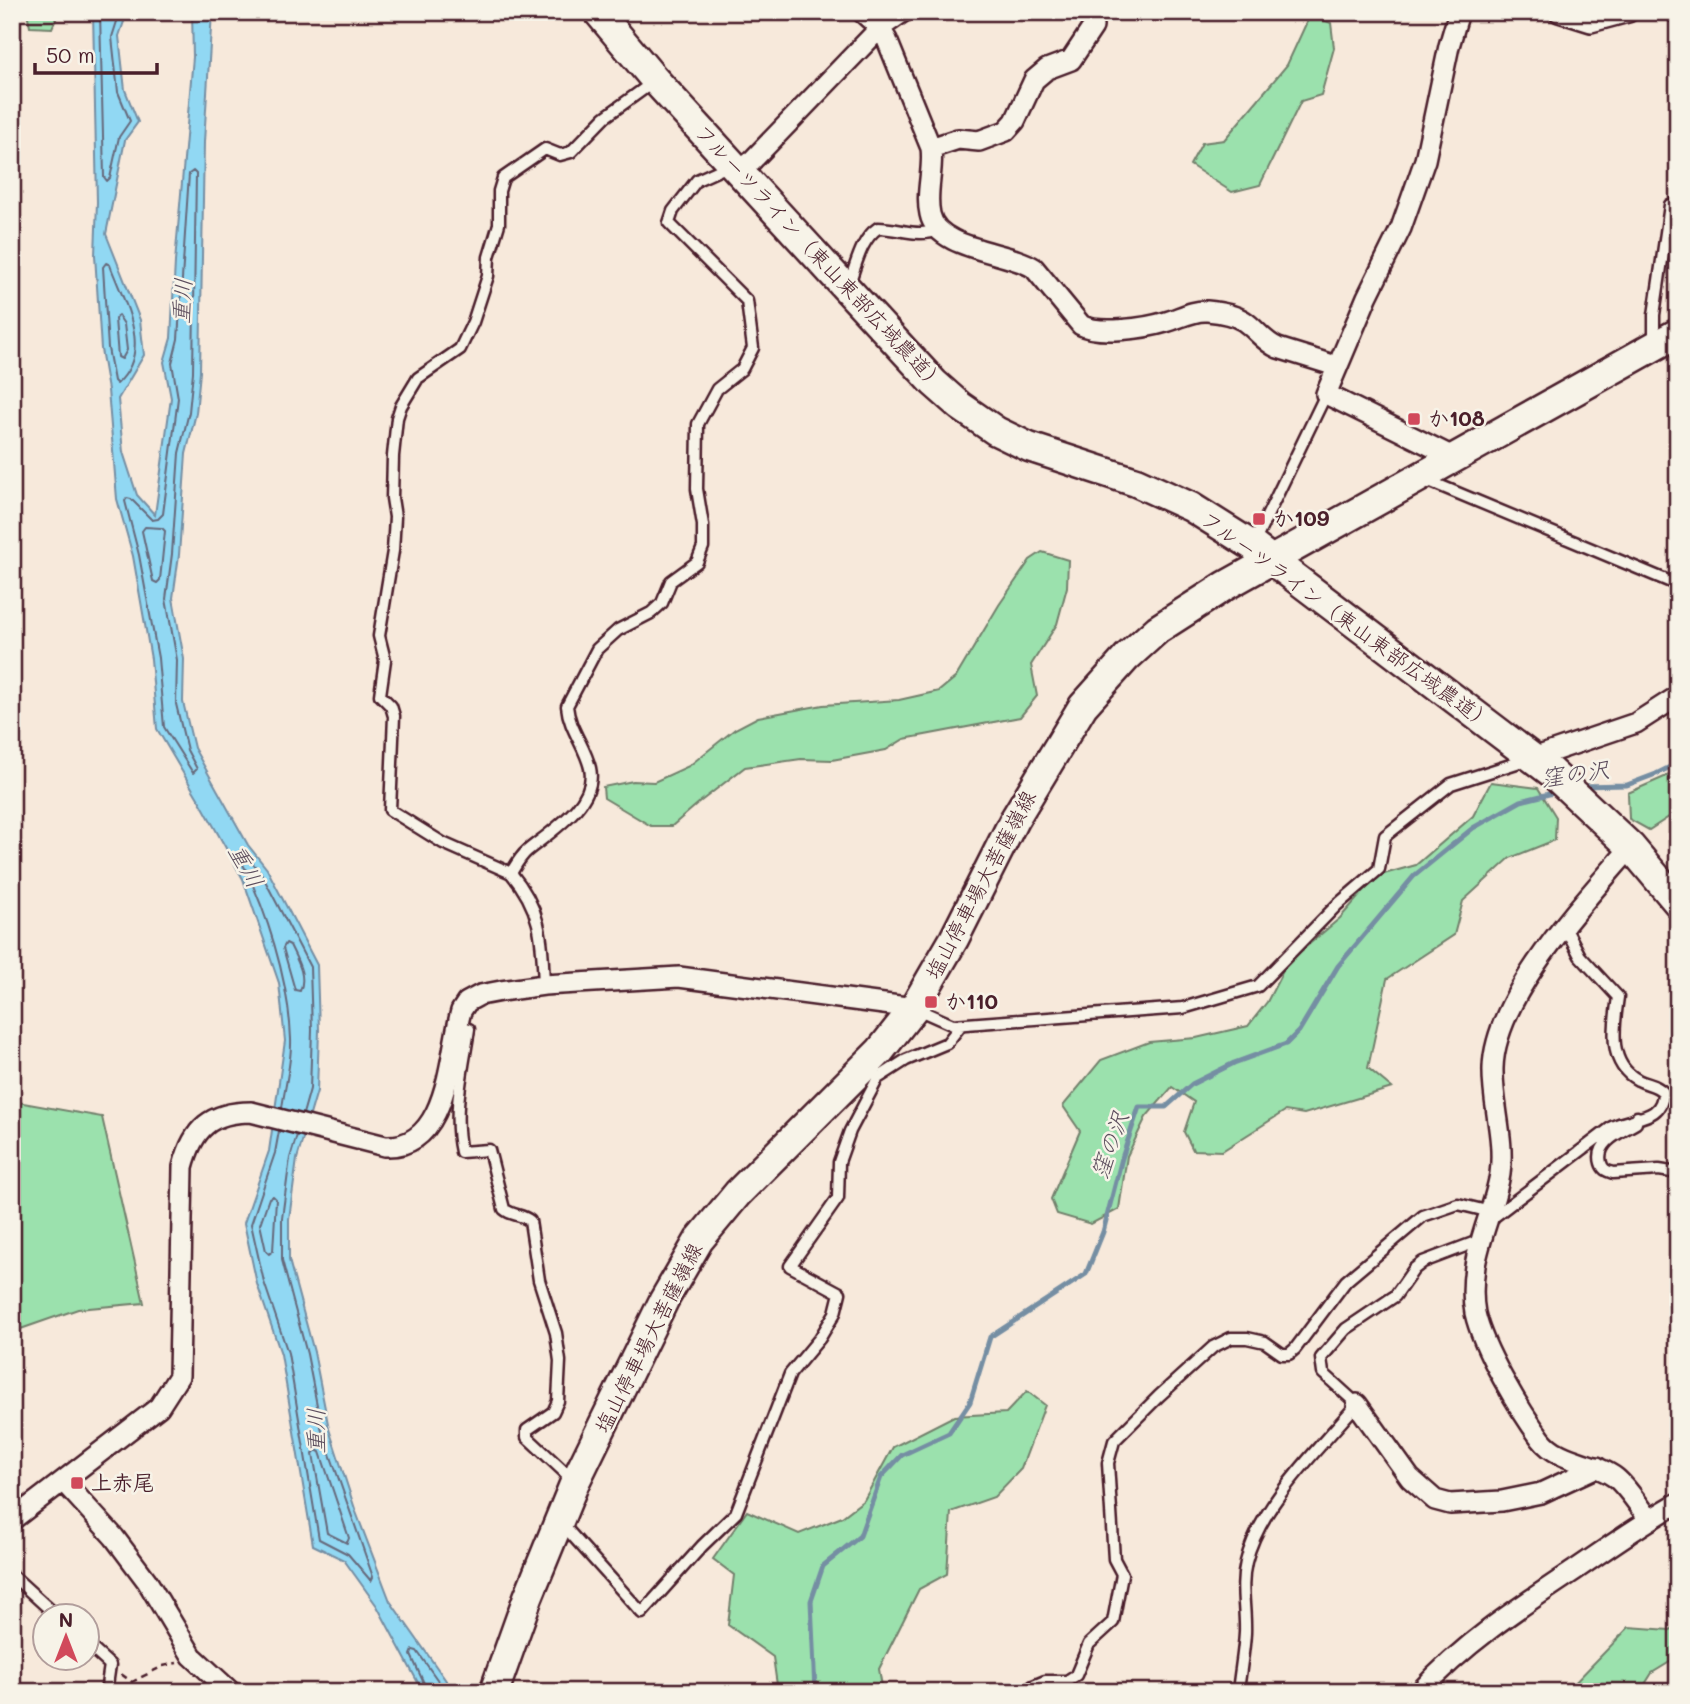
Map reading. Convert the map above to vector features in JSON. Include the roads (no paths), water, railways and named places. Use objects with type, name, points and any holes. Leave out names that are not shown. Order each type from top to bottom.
[{"type":"main road","name":"フルーツライン（東山東部広域農道）","points":[[597,12],[655,80],[847,289],[934,383],[960,406],[996,431],[1029,447],[1136,482],[1191,507],[1261,553],[1542,765],[1631,847],[1678,903]]},
{"type":"main road","name":"塩山停車場大菩薩嶺線","points":[[498,1681],[558,1520],[575,1482],[664,1300],[699,1240],[738,1193],[880,1051],[914,1008],[954,939],[1014,820],[1083,706],[1127,657],[1158,629],[1261,553],[1420,477],[1666,339]]},
{"type":"street","points":[[862,12],[880,28],[887,40],[931,148],[930,216],[939,230],[960,243],[1024,262],[1034,268],[1087,329],[1126,329],[1164,323],[1195,312],[1208,311],[1245,321],[1278,348],[1336,366]]},
{"type":"street","points":[[737,168],[880,28],[903,12]]},
{"type":"street","points":[[931,148],[958,139],[979,141],[1006,131],[1015,121],[1034,80],[1047,69],[1071,60],[1093,27],[1092,12]]},
{"type":"street","points":[[1455,458],[1326,394],[1336,366],[1401,228],[1425,160],[1449,46],[1459,12]]},
{"type":"street","points":[[1559,12],[1591,22],[1628,12]]},
{"type":"street","points":[[1542,765],[1636,723],[1678,696]]},
{"type":"street","points":[[1631,847],[1564,925],[1532,970],[1505,1020],[1496,1044],[1494,1095],[1501,1139],[1501,1163],[1497,1192],[1475,1264],[1473,1291],[1474,1312],[1481,1334],[1510,1389],[1543,1442],[1564,1456],[1597,1467],[1617,1479],[1649,1519]]},
{"type":"street","points":[[12,1520],[159,1407],[178,1376],[183,1167],[192,1141],[207,1123],[217,1116],[232,1112],[251,1112],[397,1147],[421,1135],[436,1113],[446,1089],[457,1025],[467,1002],[480,996],[544,985],[698,978],[914,1008]]},
{"type":"street","points":[[1357,1404],[1410,1479],[1435,1500],[1450,1504],[1489,1502],[1541,1493],[1597,1467]]},
{"type":"street","points":[[64,1482],[114,1537],[139,1570],[192,1656],[231,1692]]},
{"type":"street","points":[[1420,1692],[1459,1655],[1511,1613],[1649,1519],[1678,1503]]},
{"type":"lane","points":[[544,985],[542,936],[527,891],[511,873],[443,843],[390,810],[394,716],[391,706],[380,695],[386,660],[379,636],[396,517],[392,498],[397,418],[418,378],[460,349],[473,322],[488,275],[489,257],[499,224],[499,191],[503,177],[545,149],[560,155],[571,152],[605,117],[655,80]]},
{"type":"lane","points":[[511,873],[524,853],[556,830],[589,789],[590,768],[568,717],[567,706],[597,649],[618,630],[651,613],[662,603],[671,582],[697,562],[703,547],[703,524],[697,489],[698,424],[717,389],[742,369],[753,348],[752,330],[747,301],[669,223],[673,211],[696,180],[737,168]]},
{"type":"lane","points":[[1666,339],[1654,315],[1670,205],[1678,204]]},
{"type":"lane","points":[[847,289],[865,243],[878,228],[915,234],[939,230]]},
{"type":"lane","points":[[1261,553],[1326,394]]},
{"type":"lane","points":[[1420,477],[1678,584]]},
{"type":"lane","points":[[914,1008],[953,1025],[961,1025],[1183,1007],[1258,986],[1337,905],[1379,869],[1385,836],[1451,784],[1542,765]]},
{"type":"lane","points":[[1238,1692],[1245,1632],[1243,1586],[1246,1562],[1256,1536],[1294,1477],[1357,1404],[1323,1373],[1321,1358],[1326,1350],[1346,1329],[1395,1296],[1414,1269],[1423,1262],[1487,1224],[1612,1127],[1637,1117],[1654,1114],[1661,1107],[1663,1092],[1659,1087],[1637,1080],[1616,1055],[1614,1044],[1618,997],[1580,956],[1564,925]]},
{"type":"lane","points":[[457,1025],[469,1029],[457,1105],[456,1130],[461,1152],[489,1150],[504,1209],[511,1215],[526,1217],[530,1221],[540,1280],[556,1333],[559,1361],[558,1401],[553,1412],[527,1430],[527,1437],[575,1482]]},
{"type":"lane","points":[[558,1520],[642,1613],[702,1546],[736,1513],[790,1374],[820,1338],[835,1313],[840,1293],[790,1266],[838,1198],[839,1162],[850,1132],[878,1078],[906,1059],[947,1043],[961,1025]]},
{"type":"lane","points":[[1637,1117],[1636,1123],[1608,1140],[1602,1148],[1602,1166],[1613,1173],[1659,1170],[1678,1173]]},
{"type":"lane","points":[[1032,1692],[1033,1686],[1045,1681],[1067,1681],[1076,1675],[1089,1644],[1114,1622],[1122,1574],[1114,1559],[1108,1463],[1114,1441],[1158,1396],[1204,1355],[1231,1338],[1265,1342],[1282,1354],[1289,1354],[1346,1281],[1423,1216],[1458,1204],[1487,1224]]},
{"type":"lane","points":[[12,1575],[42,1602]]},
{"type":"lane","points":[[102,1658],[110,1665],[106,1692]]},
{"type":"water","name":"重川","points":[[93,12],[127,13],[119,36],[125,90],[138,122],[125,140],[106,234],[140,320],[144,355],[118,399],[123,452],[137,495],[155,515],[171,398],[164,362],[171,338],[193,57],[192,12],[212,12],[204,142],[200,372],[196,413],[186,454],[179,555],[173,598],[184,659],[183,702],[194,748],[248,845],[267,869],[317,965],[317,1091],[297,1159],[289,1219],[289,1260],[314,1352],[329,1429],[356,1512],[390,1601],[454,1692],[423,1692],[377,1606],[344,1560],[313,1545],[281,1354],[257,1284],[244,1223],[269,1151],[285,1041],[279,983],[243,879],[157,729],[151,659],[133,556],[117,499],[108,390],[101,349],[95,255],[97,202]]},
{"type":"waterway","name":"窪の沢","points":[[1580,786],[1627,785],[1678,763]]},
{"type":"waterway","name":"窪の沢","points":[[815,1692],[811,1601],[823,1566],[860,1536],[881,1477],[902,1455],[949,1433],[970,1402],[990,1337],[1086,1274],[1103,1232],[1122,1158],[1139,1107],[1166,1107],[1192,1084],[1234,1063],[1286,1044],[1299,1031],[1338,966],[1414,876],[1473,828],[1521,801],[1557,792]]},
{"type":"place","name":"か108","points":[[1414,419]]},
{"type":"place","name":"か109","points":[[1259,519]]},
{"type":"place","name":"か110","points":[[931,1002]]},
{"type":"place","name":"上赤尾","points":[[77,1483]]}]
